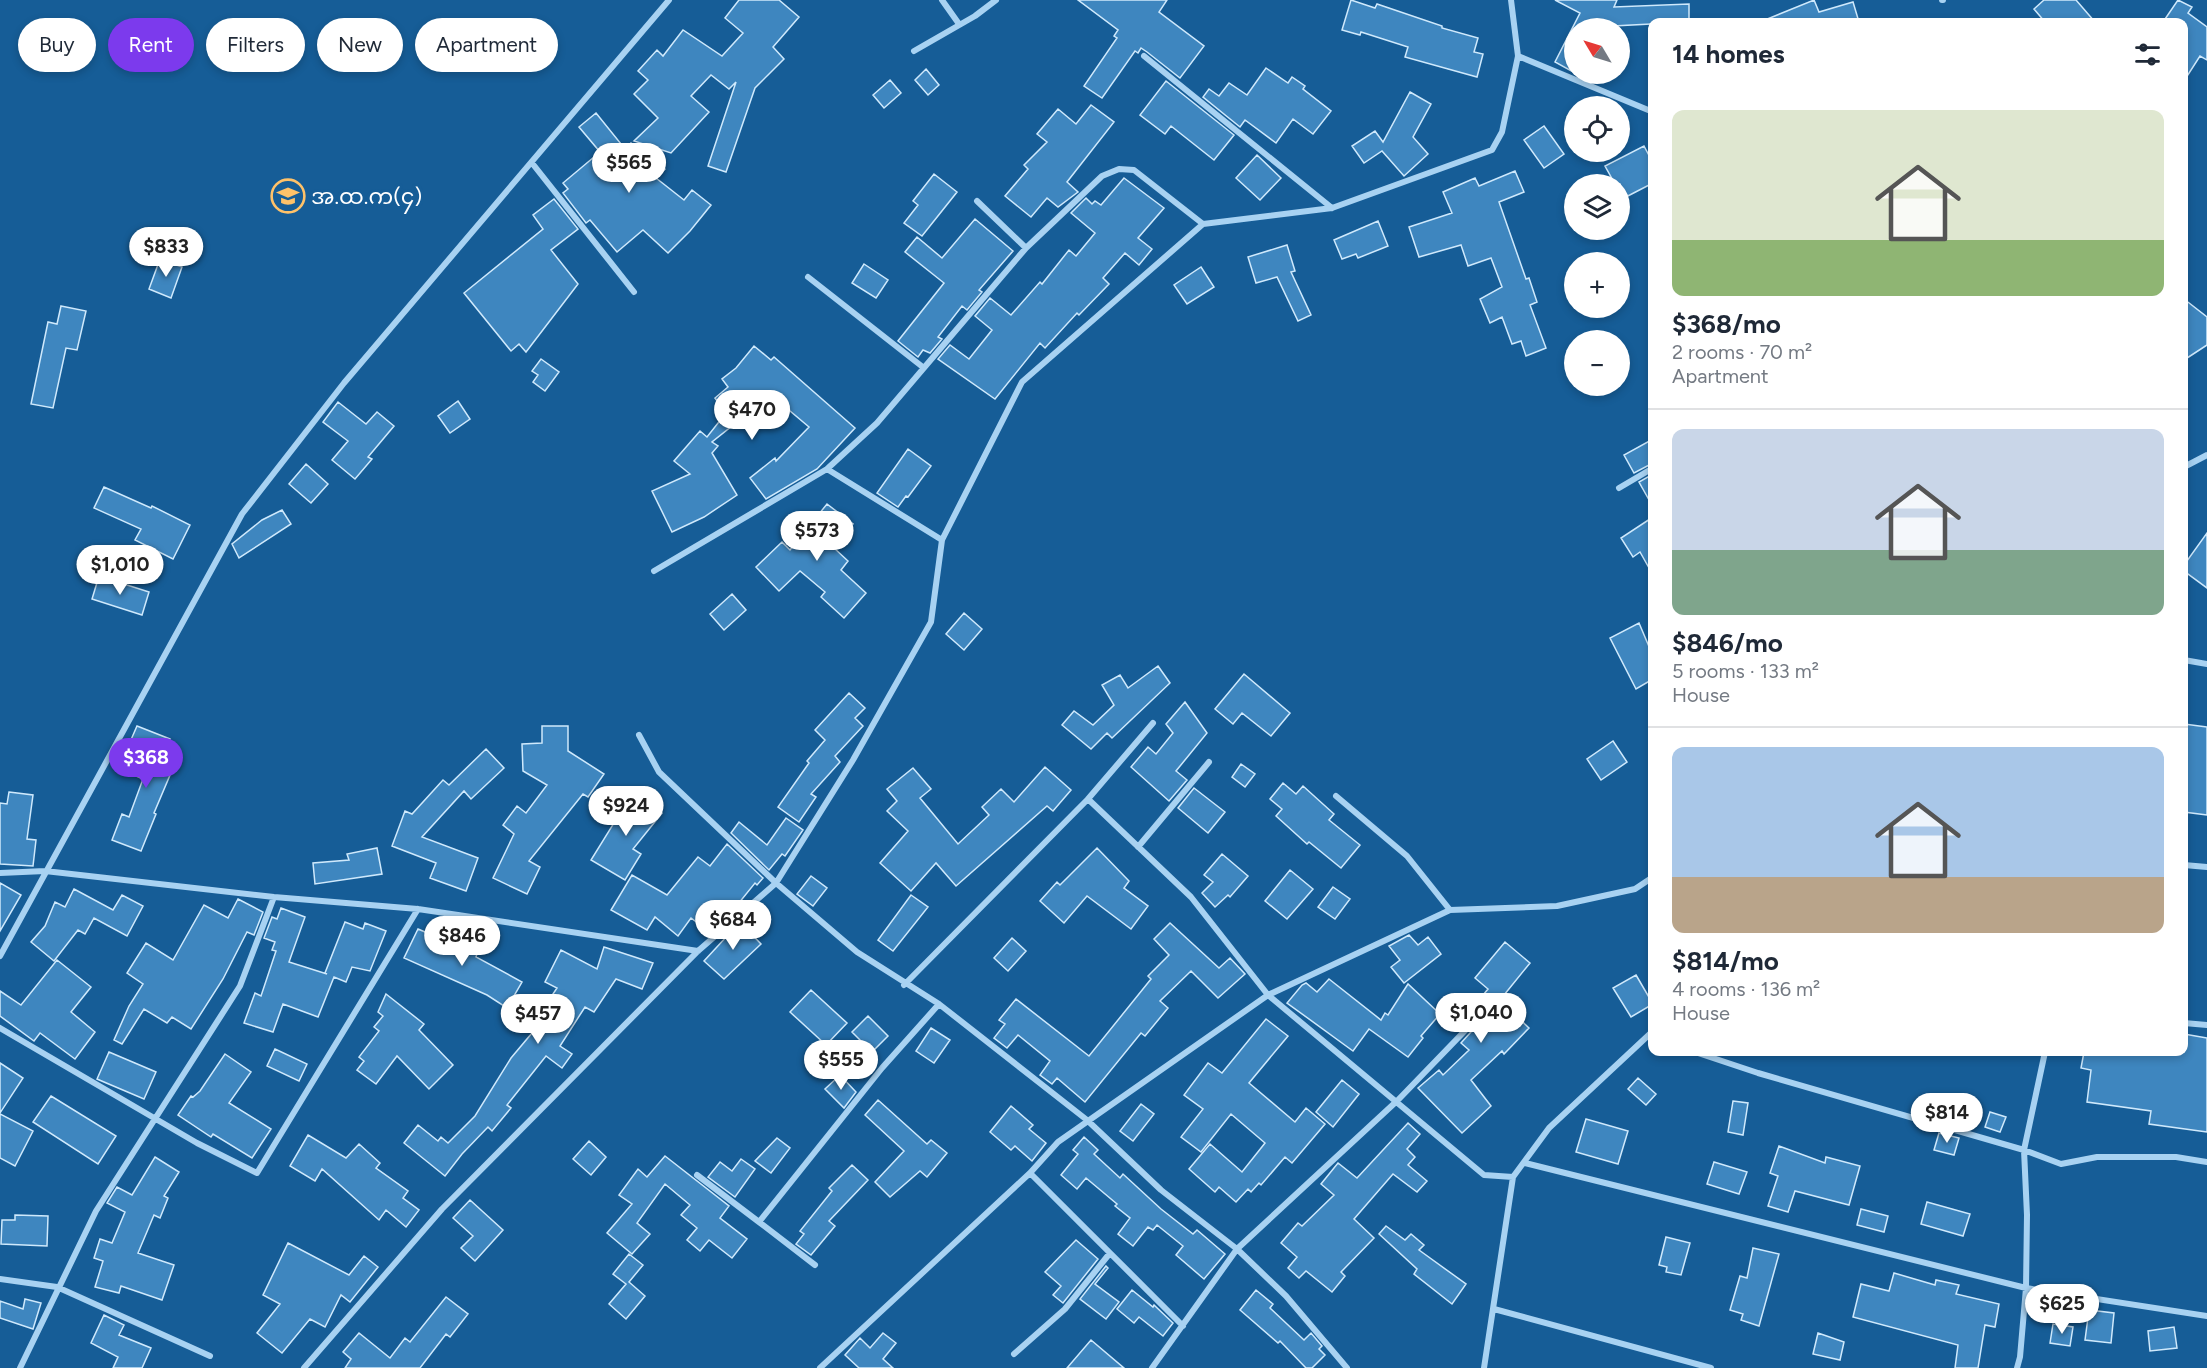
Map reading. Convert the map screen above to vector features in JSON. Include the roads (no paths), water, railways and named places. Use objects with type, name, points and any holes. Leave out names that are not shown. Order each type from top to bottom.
[{"type":"street","points":[[0,956],[242,514],[344,383],[669,0]]},
{"type":"street","points":[[942,0],[959,24]]},
{"type":"street","points":[[914,51],[996,0]]},
{"type":"street","points":[[304,1368],[442,1209],[698,951],[776,883],[853,760],[932,622],[942,540],[1022,382],[1203,224],[1332,208],[1492,150],[1502,132],[1518,56],[1511,0]]},
{"type":"street","points":[[1144,56],[1332,208]]},
{"type":"street","points":[[1518,56],[1648,110]]},
{"type":"street","points":[[532,163],[634,292]]},
{"type":"street","points":[[654,571],[827,469],[877,423],[1026,248],[1102,176],[1119,169],[1134,170],[1203,224]]},
{"type":"street","points":[[977,201],[1026,248]]},
{"type":"street","points":[[808,277],[924,368]]},
{"type":"street","points":[[2188,465],[2207,455]]},
{"type":"street","points":[[827,469],[942,540]]},
{"type":"street","points":[[1619,488],[1648,471]]},
{"type":"street","points":[[2188,661],[2207,664]]},
{"type":"street","points":[[904,985],[1088,799],[1153,723]]},
{"type":"street","points":[[639,735],[659,772],[776,883],[857,952],[904,985],[939,1004],[1087,1120],[1161,1190],[1237,1249],[1286,1296],[1347,1368]]},
{"type":"street","points":[[1138,847],[1209,762]]},
{"type":"street","points":[[1336,796],[1407,856],[1450,910]]},
{"type":"street","points":[[1088,799],[1191,897],[1268,995],[1398,1100],[1484,1175],[1513,1177]]},
{"type":"street","points":[[2188,865],[2207,867]]},
{"type":"street","points":[[0,873],[45,871],[274,897],[418,909],[698,951]]},
{"type":"street","points":[[820,1368],[1030,1173],[1058,1142],[1268,995],[1450,910],[1557,906],[1635,889],[1648,880]]},
{"type":"street","points":[[20,1368],[96,1210],[240,986],[274,897]]},
{"type":"street","points":[[0,1028],[197,1143],[257,1173],[418,909]]},
{"type":"street","points":[[759,1222],[882,1068],[939,1004]]},
{"type":"street","points":[[1152,1368],[1237,1249],[1398,1100],[1485,1010]]},
{"type":"street","points":[[2188,1023],[2207,1025]]},
{"type":"street","points":[[1484,1368],[1513,1177],[1549,1128],[1648,1038]]},
{"type":"street","points":[[1707,1056],[2024,1150],[2061,1164],[2097,1157],[2176,1157],[2207,1162]]},
{"type":"street","points":[[2017,1368],[2026,1288],[2024,1150],[2044,1056]]},
{"type":"street","points":[[1525,1163],[2026,1288],[2207,1316]]},
{"type":"street","points":[[1030,1173],[1183,1326]]},
{"type":"street","points":[[696,1175],[815,1265]]},
{"type":"street","points":[[1014,1354],[1065,1309],[1110,1253]]},
{"type":"street","points":[[0,1279],[57,1287],[210,1356]]},
{"type":"street","points":[[1494,1309],[1712,1368]]},
{"type":"place","name":"အ.ထ.က(၄)","points":[[288,196]]}]
